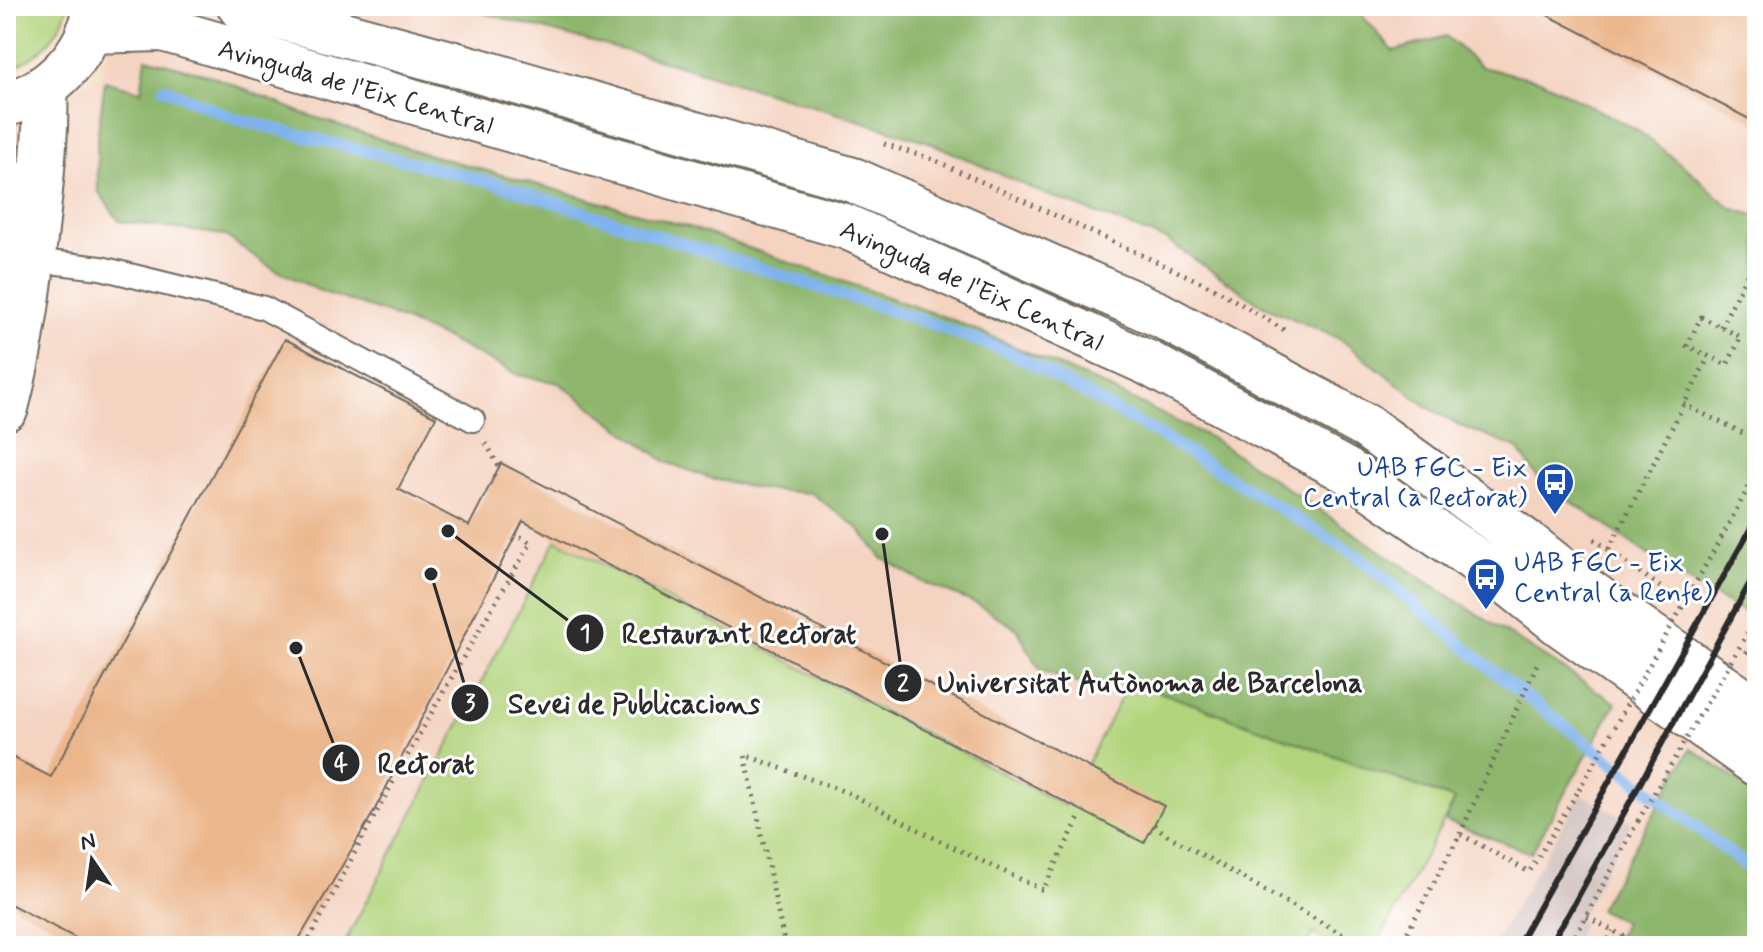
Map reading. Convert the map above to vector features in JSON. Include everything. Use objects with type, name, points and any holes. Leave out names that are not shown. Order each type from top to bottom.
[{"type":"street","name":"Avinguda de l'Eix Central","points":[[240,6],[465,67],[853,180],[1160,315],[1367,427],[1518,535],[1585,589],[1757,711]]},
{"type":"street","name":"Avinguda de l'Eix Central","points":[[93,19],[163,29],[847,227],[1148,363],[1347,471],[1506,581],[1560,624],[1757,764]]},
{"type":"street","points":[[6,408],[19,358],[47,123],[25,95],[71,62],[93,19]]},
{"type":"street","points":[[6,180],[33,255]]},
{"type":"lane","points":[[33,255],[101,268],[264,308],[473,420]]},
{"type":"path","points":[[1721,327],[1757,254]]},
{"type":"path","points":[[1701,317],[1721,327],[1741,337],[1727,365],[1687,346],[1701,317]]},
{"type":"path","points":[[1609,549],[1708,358]]},
{"type":"path","points":[[1683,404],[1757,440]]},
{"type":"path","points":[[1460,834],[1529,872],[1579,790],[1757,472]]},
{"type":"path","points":[[306,946],[409,753],[531,543],[516,534]]},
{"type":"path","points":[[1576,935],[1638,821],[1757,617]]},
{"type":"path","points":[[1400,946],[1460,834],[1541,655]]},
{"type":"path","points":[[785,946],[745,755],[851,794],[1043,890],[1080,816]]},
{"type":"path","points":[[1154,825],[1363,946]]},
{"type":"path","points":[[1587,917],[1623,936],[1619,946]]},
{"type":"path","points":[[1605,946],[1613,931]]},
{"type":"shaded area","points":[[111,6],[1757,6],[1757,946],[6,946],[6,122],[102,76]]},
{"type":"shaded area","points":[[1581,794],[1631,822],[1579,920],[1583,923],[1571,946],[1492,946]]},
{"type":"green space","points":[[6,6],[68,6],[59,27],[45,46],[37,54],[6,70]]},
{"type":"green space","points":[[457,6],[1354,6],[1393,51],[1446,36],[1481,67],[1540,80],[1637,130],[1689,170],[1731,208],[1757,216],[1757,619],[1682,578],[1540,480],[1517,448],[1461,426],[1429,408],[1340,339],[1262,305],[1166,240],[1040,192],[929,142],[679,65]]},
{"type":"green space","points":[[146,58],[212,76],[302,113],[420,152],[689,227],[953,320],[1102,385],[1213,439],[1616,703],[1531,853],[1445,821],[1455,800],[1130,681],[1092,688],[1040,670],[1017,629],[977,604],[921,581],[882,558],[857,527],[811,493],[760,489],[710,478],[666,462],[559,383],[518,375],[443,337],[386,313],[320,291],[270,267],[224,235],[119,221],[98,191],[97,139],[105,81],[141,91]]},
{"type":"green space","points":[[556,540],[1065,806],[1130,681],[1455,800],[1376,946],[1335,946],[1313,933],[1305,946],[343,946]]},
{"type":"green space","points":[[1691,748],[1757,794],[1757,946],[1614,946],[1624,922],[1599,909]]},
{"type":"building","points":[[1530,6],[1757,6],[1757,123]]},
{"type":"building","points":[[285,339],[436,417],[398,489],[469,526],[501,463],[1164,806],[1144,843],[523,521],[373,813],[295,946],[91,946],[6,902],[6,754],[51,777]]},
{"type":"waterway","points":[[164,88],[236,119],[491,182],[918,319],[1012,353],[1165,438],[1361,558],[1492,670],[1757,874]]},
{"type":"railway","points":[[1517,946],[1757,517]]},
{"type":"railway","points":[[1548,946],[1568,915],[1757,570]]},
{"type":"place","name":"UAB FGC - Eix Central (a Rectorat)","points":[[1555,516]]},
{"type":"place","name":"Restaurant Rectorat","points":[[448,531]]},
{"type":"place","name":"Universitat Autònoma de Barcelona","points":[[882,534]]},
{"type":"place","name":"Sevei de Publicacions","points":[[431,574]]},
{"type":"place","name":"UAB FGC - Eix Central (a Renfe)","points":[[1486,611]]},
{"type":"place","name":"Rectorat","points":[[296,648]]}]
